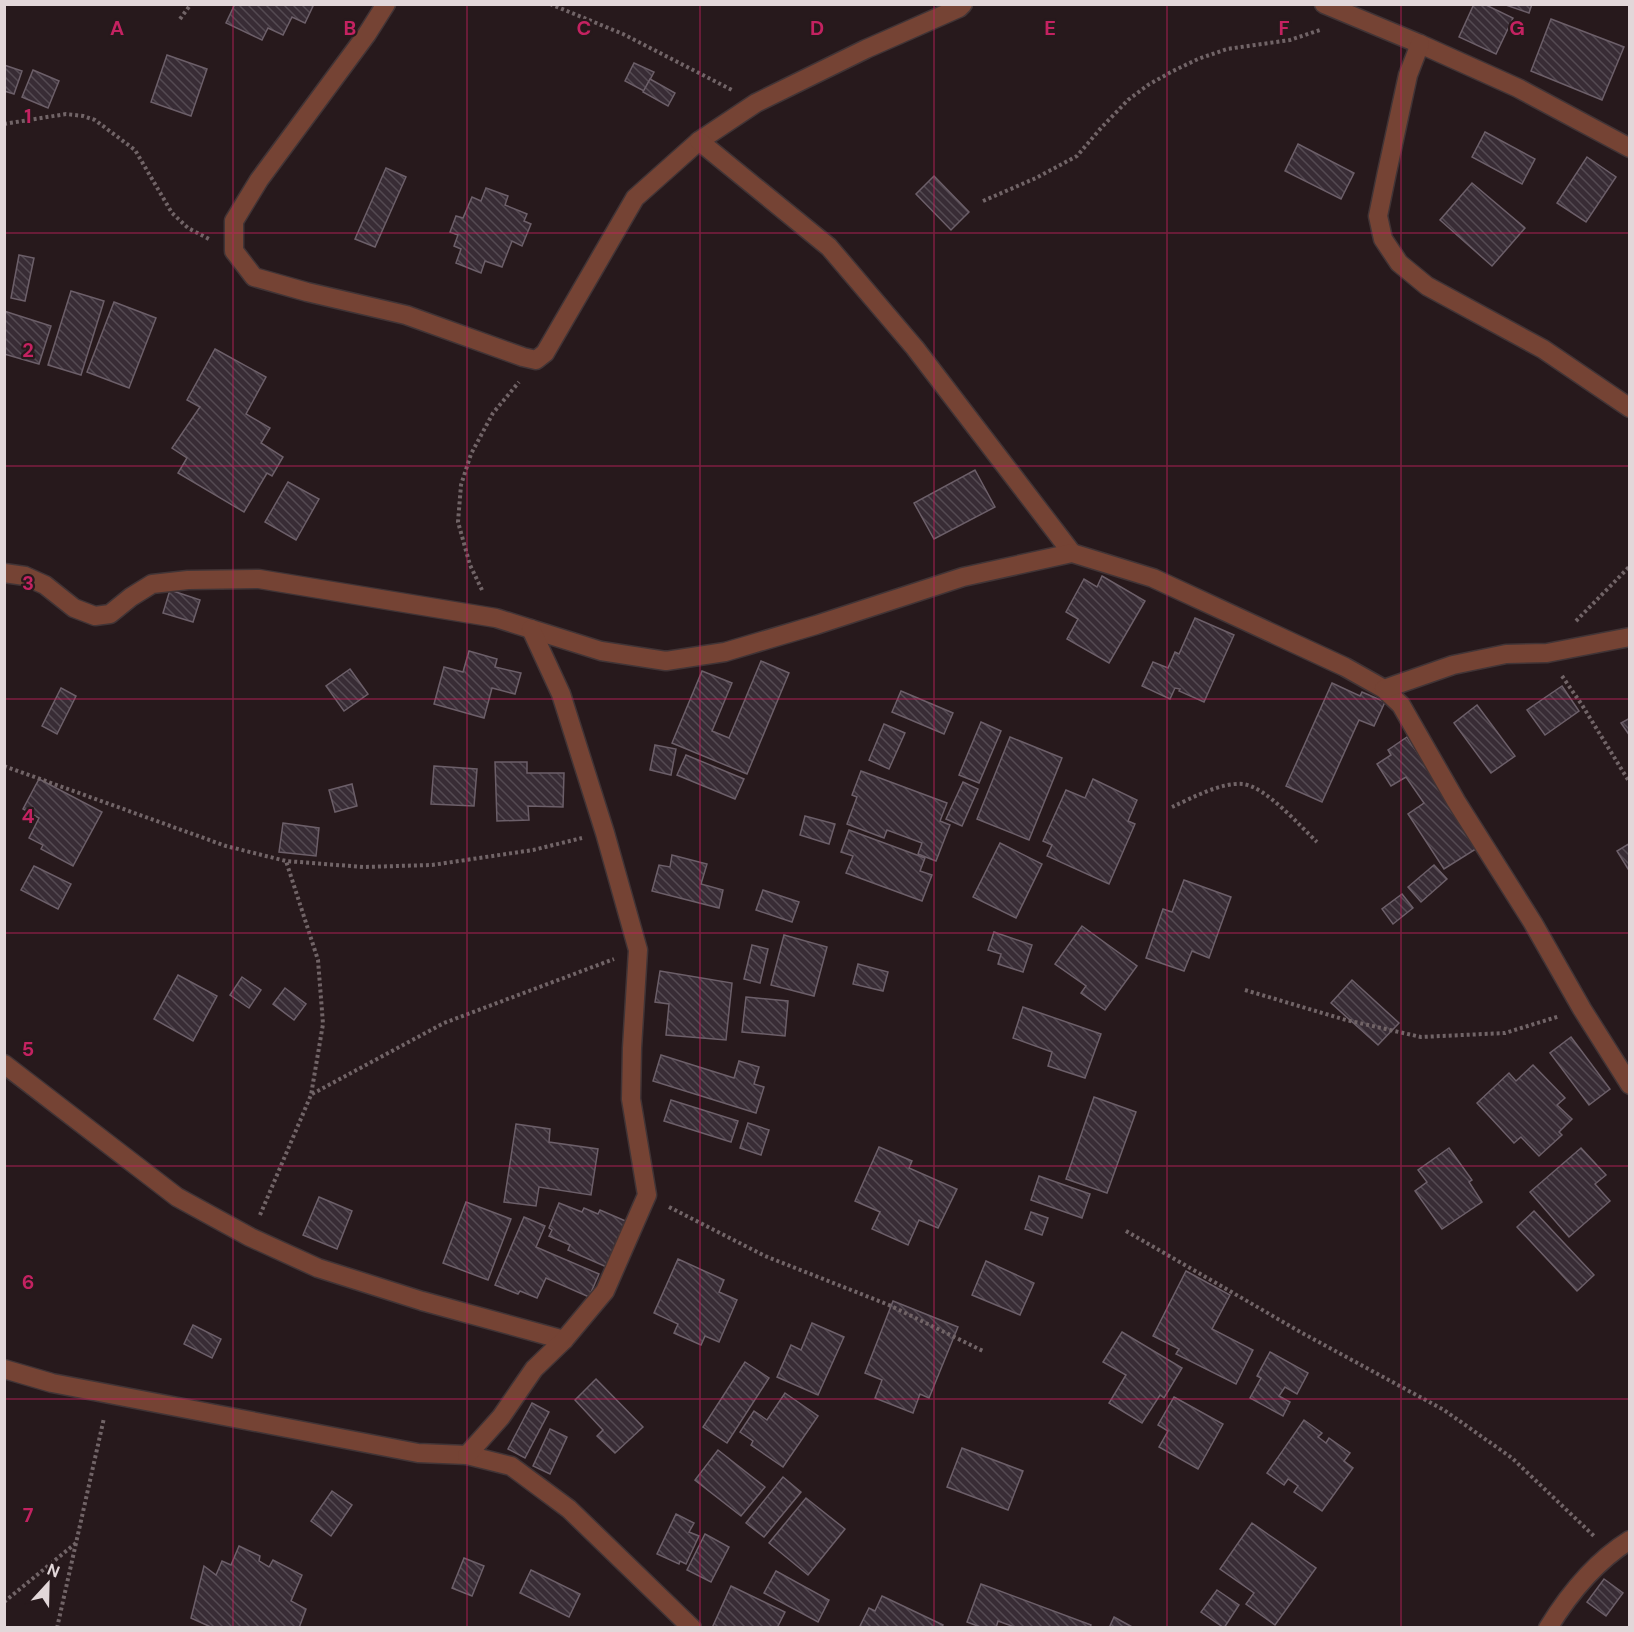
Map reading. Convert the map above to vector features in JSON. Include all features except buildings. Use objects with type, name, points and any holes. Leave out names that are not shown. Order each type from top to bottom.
[{"type":"street","points":[[386,4],[259,180],[234,221],[234,251],[254,277],[406,315],[536,360],[544,353],[635,198],[699,141],[756,103],[866,49],[959,8],[963,4]]},
{"type":"street","points":[[1324,4],[1518,88],[1629,148]]},
{"type":"street","points":[[1420,44],[1408,75],[1384,183],[1378,216],[1383,239],[1399,263],[1427,286],[1543,350],[1629,408]]},
{"type":"street","points":[[699,141],[829,247],[915,348],[1072,553]]},
{"type":"street","points":[[4,573],[25,576],[45,585],[74,608],[95,616],[110,614],[152,584],[188,580],[259,579],[496,618],[601,651],[666,661],[725,652],[963,577],[1072,553],[1153,578],[1345,667],[1384,690],[1401,705],[1456,801],[1533,923],[1582,1010],[1629,1085]]},
{"type":"street","points":[[467,1455],[501,1417],[534,1369],[564,1340],[605,1292],[647,1196],[631,1099],[638,950],[605,833],[561,694],[531,629]]},
{"type":"street","points":[[1384,690],[1453,665],[1506,654],[1547,653],[1629,638]]},
{"type":"street","points":[[4,1064],[177,1197],[250,1238],[318,1268],[422,1301],[564,1340]]},
{"type":"street","points":[[4,1369],[52,1383],[418,1453],[467,1455],[511,1466],[568,1509],[692,1628]]},
{"type":"street","points":[[1548,1628],[1564,1602],[1611,1552],[1629,1540]]},
{"type":"path","points":[[180,19],[191,4]]},
{"type":"path","points":[[550,4],[623,34],[756,103]]},
{"type":"path","points":[[983,201],[1036,178],[1077,156],[1128,100],[1170,72],[1227,49],[1290,40],[1354,18]]},
{"type":"path","points":[[4,124],[66,114],[95,120],[135,150],[172,213],[198,233],[234,251]]},
{"type":"path","points":[[496,618],[470,565],[458,522],[461,485],[471,454],[493,413],[536,360]]},
{"type":"path","points":[[1629,566],[1547,653],[1582,705],[1629,783]]},
{"type":"path","points":[[4,766],[226,846],[286,861],[363,867],[432,865],[533,850],[605,833]]},
{"type":"path","points":[[1172,807],[1224,786],[1243,784],[1268,796],[1317,842]]},
{"type":"path","points":[[250,1238],[311,1095],[323,1024],[318,960],[286,861]]},
{"type":"path","points":[[311,1095],[444,1023],[638,950]]},
{"type":"path","points":[[1245,990],[1346,1020],[1421,1037],[1505,1033],[1582,1010]]},
{"type":"path","points":[[647,1196],[765,1257],[889,1305],[983,1351]]},
{"type":"path","points":[[1126,1231],[1304,1334],[1444,1410],[1512,1458],[1611,1552]]},
{"type":"path","points":[[57,1628],[110,1393]]},
{"type":"path","points":[[4,1602],[76,1543]]}]
